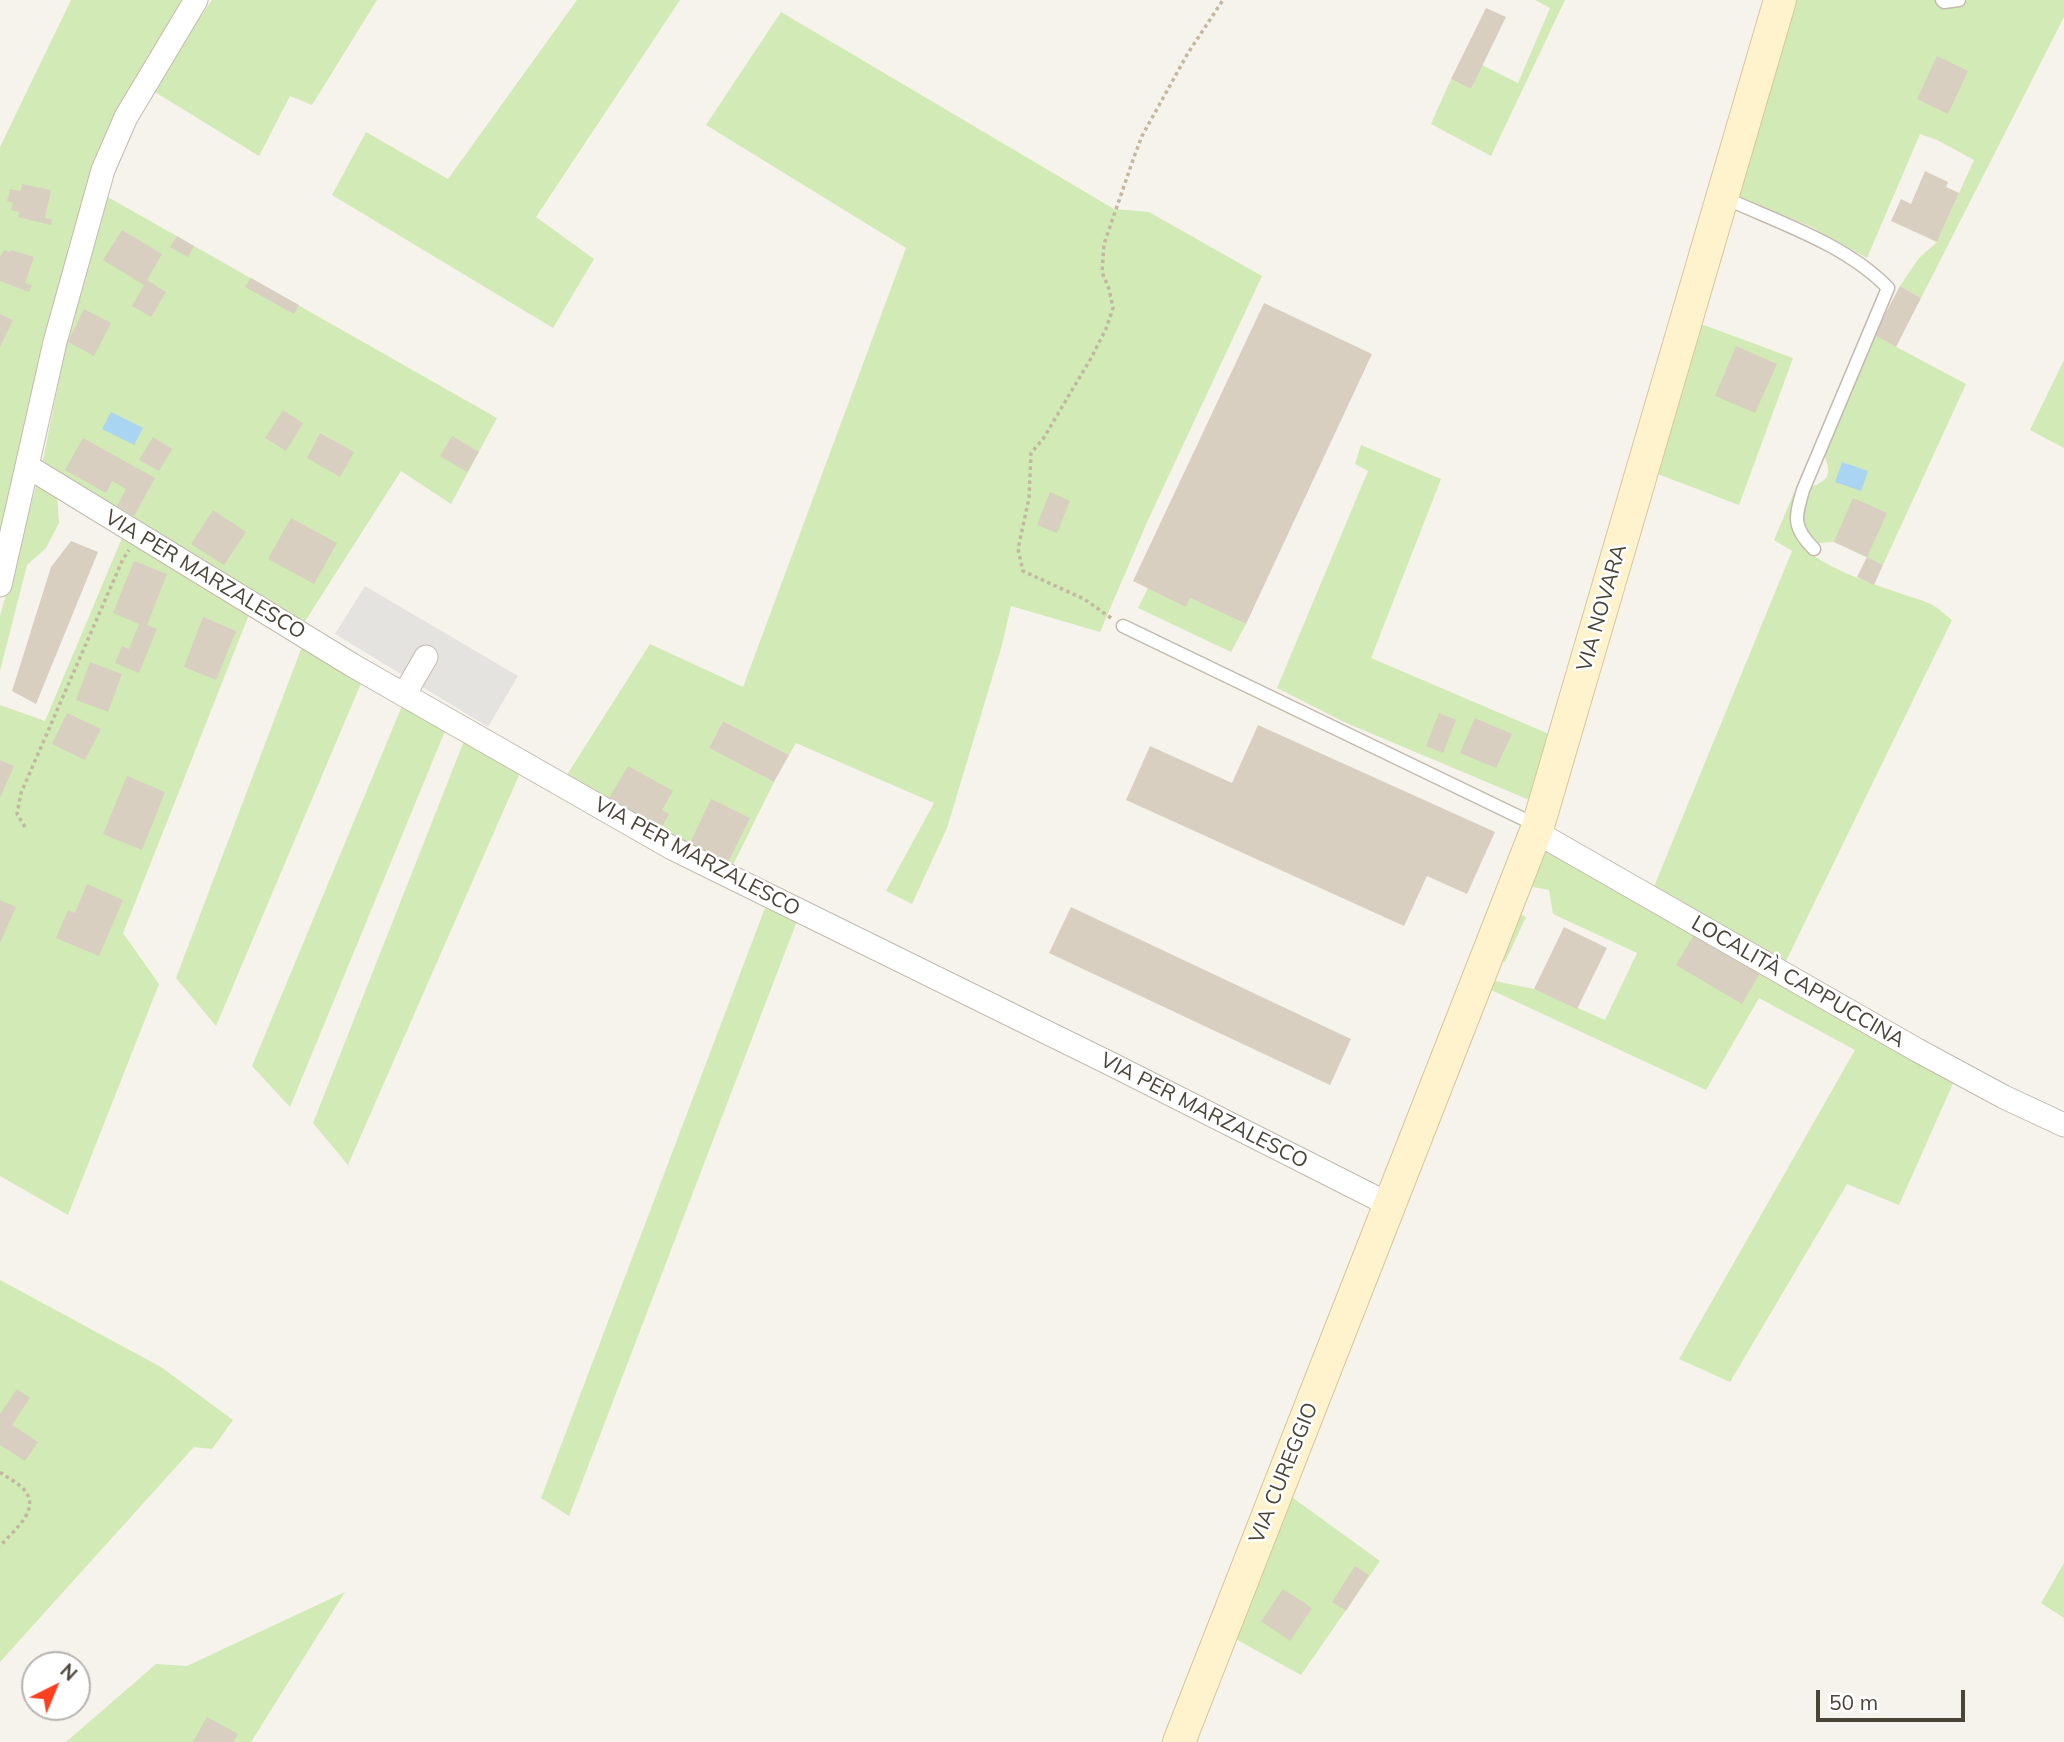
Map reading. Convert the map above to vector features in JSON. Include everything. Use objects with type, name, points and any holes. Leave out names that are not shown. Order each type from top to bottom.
[{"type":"main road","name":"VIA NOVARA","points":[[1390,1205],[1537,829],[1780,0]]},
{"type":"main road","name":"VIA CUREGGIO","points":[[1178,1742],[1390,1205]]},
{"type":"street","points":[[0,585],[55,342],[103,170],[132,106],[196,0]]},
{"type":"street","name":"VIA PER MARZALESCO","points":[[27,466],[404,695],[672,848],[1390,1205]]},
{"type":"street","points":[[404,695],[426,657]]},
{"type":"street","name":"LOCALITÀ CAPPUCCINA","points":[[1537,829],[1917,1050],[2004,1097],[2064,1125]]},
{"type":"lane","points":[[1942,0],[1959,0]]},
{"type":"lane","points":[[1723,197],[1852,258],[1875,274],[1888,288],[1803,490],[1796,517],[1799,534],[1814,549]]},
{"type":"lane","points":[[1123,626],[1537,829]]},
{"type":"path","points":[[1123,626],[1084,599],[1023,571],[1018,549],[1029,498],[1031,453],[1043,439],[1106,329],[1113,308],[1102,272],[1104,244],[1142,136],[1188,52],[1223,0]]},
{"type":"path","points":[[25,827],[17,814],[21,793],[123,559],[131,547],[145,539]]},
{"type":"path","points":[[0,1472],[27,1493],[31,1504],[29,1514],[0,1546]]},
{"type":"green space","points":[[71,0],[187,0],[113,123],[0,567],[0,147]]},
{"type":"green space","points":[[212,0],[377,0],[312,105],[290,96],[259,156],[150,89]]},
{"type":"green space","points":[[577,0],[680,0],[536,217],[594,259],[553,328],[332,195],[366,132],[448,179]]},
{"type":"green space","points":[[1535,0],[1565,0],[1491,156],[1431,124],[1451,79],[1471,89],[1482,65],[1518,83],[1550,8]]},
{"type":"green space","points":[[1789,0],[2064,0],[2064,17],[1921,298],[1900,286],[1919,258],[1937,242],[1974,160],[1920,134],[1867,258],[1812,227],[1731,193]]},
{"type":"green space","points":[[781,12],[1114,209],[1149,212],[1262,276],[1148,520],[1100,632],[1011,606],[1002,645],[947,828],[912,904],[886,891],[934,803],[796,743],[789,755],[723,721],[709,748],[774,782],[730,871],[563,781],[650,644],[743,687],[906,248],[706,125]]},
{"type":"green space","points":[[106,196],[497,418],[451,504],[401,471],[302,626],[42,465],[68,334]]},
{"type":"green space","points":[[1701,324],[1793,358],[1739,505],[1655,473]]},
{"type":"green space","points":[[1874,335],[1966,384],[1883,565],[1834,542],[1818,543],[1806,529],[1802,518],[1810,487],[1822,482],[1828,475],[1824,453]]},
{"type":"green space","points":[[2064,360],[2064,448],[2030,430]]},
{"type":"green space","points":[[1361,445],[1441,479],[1371,658],[1556,737],[1537,797],[1527,799],[1344,722],[1277,688],[1368,471],[1355,464]]},
{"type":"green space","points":[[1806,464],[1792,508],[1791,522],[1796,538],[1827,564],[1872,584],[1931,604],[1952,620],[1786,961],[1653,889],[1792,551],[1774,540]]},
{"type":"green space","points":[[37,483],[57,495],[59,523],[46,548],[27,565],[0,671],[0,616]]},
{"type":"green space","points":[[122,538],[136,541],[250,612],[123,933],[159,984],[68,1215],[0,1176],[0,705],[45,721]]},
{"type":"green space","points":[[1148,588],[1186,606],[1190,598],[1246,624],[1231,652],[1138,608]]},
{"type":"green space","points":[[303,644],[362,681],[216,1026],[176,978]]},
{"type":"green space","points":[[402,706],[445,731],[290,1107],[252,1066]]},
{"type":"green space","points":[[464,741],[520,773],[348,1165],[313,1123]]},
{"type":"green space","points":[[1544,846],[1955,1079],[1899,1205],[1847,1184],[1730,1382],[1679,1359],[1855,1050],[1759,998],[1706,1090],[1489,989],[1495,981],[1534,989],[1605,1020],[1637,953],[1553,914],[1549,890],[1528,886]]},
{"type":"green space","points":[[765,908],[797,921],[569,1516],[541,1498]]},
{"type":"green space","points":[[1519,914],[1526,917],[1505,962],[1498,959]]},
{"type":"green space","points":[[0,1280],[161,1367],[233,1420],[212,1449],[194,1447],[0,1662]]},
{"type":"green space","points":[[1289,1495],[1380,1561],[1301,1675],[1232,1637]]},
{"type":"green space","points":[[2064,1563],[2064,1618],[2041,1603]]},
{"type":"green space","points":[[345,1592],[251,1742],[66,1742],[156,1664],[187,1666]]},
{"type":"shaded area","points":[[365,586],[518,676],[488,727],[335,634]]},
{"type":"water","points":[[111,412],[143,428],[134,445],[102,429]]},
{"type":"water","points":[[1842,462],[1868,471],[1861,491],[1835,482]]},
{"type":"building","points":[[1486,8],[1506,17],[1471,89],[1451,79]]},
{"type":"building","points":[[1937,56],[1968,71],[1948,114],[1917,99]]},
{"type":"building","points":[[1925,171],[1948,182],[1946,187],[1959,193],[1937,242],[1891,221],[1901,199],[1911,204]]},
{"type":"building","points":[[22,184],[51,190],[45,218],[52,219],[51,225],[18,217],[19,212],[11,210],[13,203],[7,201],[10,189],[21,191]]},
{"type":"building","points":[[122,230],[162,254],[147,280],[166,292],[151,317],[132,306],[144,285],[103,260]]},
{"type":"building","points":[[177,236],[194,246],[188,257],[170,247]]},
{"type":"building","points":[[4,250],[34,257],[25,283],[32,285],[29,292],[0,281],[0,257]]},
{"type":"building","points":[[251,278],[299,305],[294,314],[245,287]]},
{"type":"building","points":[[1900,286],[1921,298],[1896,347],[1874,335]]},
{"type":"building","points":[[1264,303],[1372,354],[1246,624],[1190,598],[1186,607],[1133,581]]},
{"type":"building","points":[[84,309],[111,323],[94,356],[68,342]]},
{"type":"building","points":[[0,314],[13,320],[0,347]]},
{"type":"building","points":[[1736,346],[1777,364],[1755,413],[1715,396]]},
{"type":"building","points":[[283,410],[303,423],[286,451],[265,438]]},
{"type":"building","points":[[320,433],[354,452],[340,477],[307,458]]},
{"type":"building","points":[[452,436],[479,452],[467,472],[440,456]]},
{"type":"building","points":[[153,437],[172,449],[159,471],[139,460]]},
{"type":"building","points":[[83,438],[155,478],[134,516],[117,506],[126,489],[112,481],[106,493],[65,470]]},
{"type":"building","points":[[1050,492],[1070,501],[1057,533],[1037,525]]},
{"type":"building","points":[[1853,498],[1887,513],[1867,557],[1834,542]]},
{"type":"building","points":[[213,510],[246,532],[224,565],[191,544]]},
{"type":"building","points":[[291,518],[337,543],[314,584],[268,559]]},
{"type":"building","points":[[71,541],[98,552],[36,704],[12,691],[51,567]]},
{"type":"building","points":[[1867,557],[1883,565],[1874,585],[1857,577]]},
{"type":"building","points":[[134,561],[167,574],[147,625],[157,629],[139,673],[115,663],[122,646],[129,649],[139,624],[113,613]]},
{"type":"building","points":[[203,617],[236,631],[216,680],[184,667]]},
{"type":"building","points":[[90,662],[122,674],[108,712],[76,700]]},
{"type":"building","points":[[67,713],[101,729],[85,760],[52,744]]},
{"type":"building","points":[[1439,713],[1456,720],[1443,753],[1426,746]]},
{"type":"building","points":[[1475,718],[1512,734],[1496,768],[1460,753]]},
{"type":"building","points":[[723,721],[789,755],[774,782],[709,748]]},
{"type":"building","points":[[1258,725],[1495,832],[1467,894],[1427,876],[1404,926],[1126,800],[1150,746],[1232,783]]},
{"type":"building","points":[[0,760],[14,766],[0,798]]},
{"type":"building","points":[[628,766],[673,791],[662,810],[669,814],[660,830],[608,800]]},
{"type":"building","points":[[127,776],[165,792],[142,850],[103,834]]},
{"type":"building","points":[[711,799],[750,818],[727,864],[689,845]]},
{"type":"building","points":[[87,884],[123,900],[99,956],[56,938],[68,910],[75,913]]},
{"type":"building","points":[[0,900],[16,907],[0,943]]},
{"type":"building","points":[[1071,907],[1351,1039],[1330,1085],[1049,953]]},
{"type":"building","points":[[1564,927],[1607,948],[1577,1009],[1534,989]]},
{"type":"building","points":[[1695,933],[1761,971],[1742,1004],[1676,965]]},
{"type":"building","points":[[17,1389],[30,1398],[12,1425],[38,1442],[25,1461],[0,1445],[0,1414]]},
{"type":"building","points":[[1355,1566],[1369,1575],[1346,1611],[1332,1602]]},
{"type":"building","points":[[1283,1589],[1312,1608],[1290,1641],[1261,1621]]},
{"type":"building","points":[[207,1717],[238,1734],[233,1742],[193,1742]]}]
